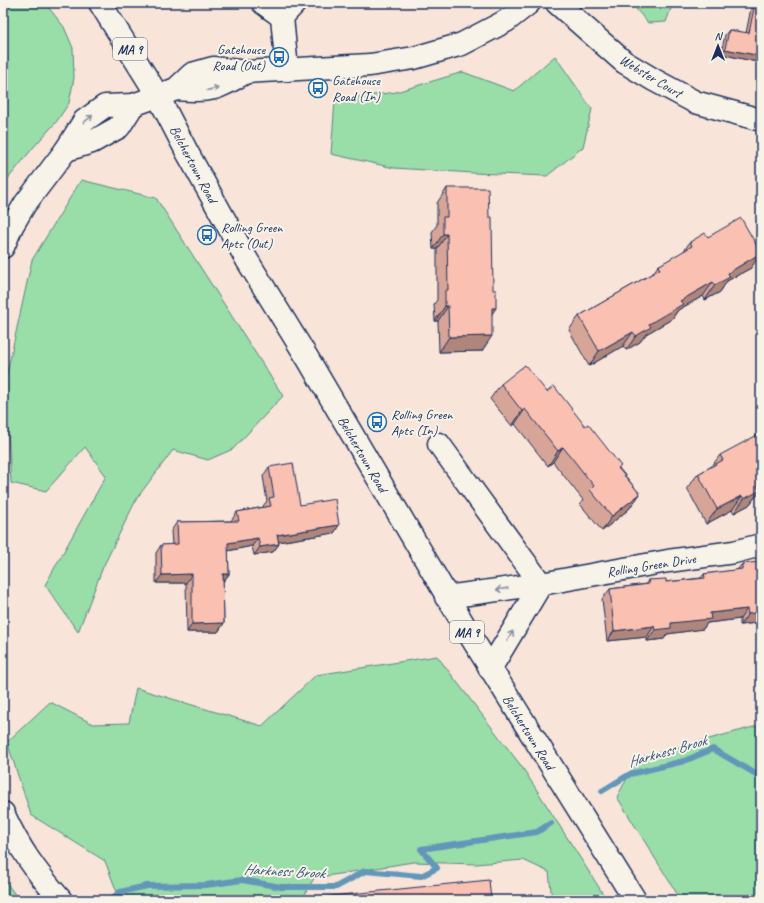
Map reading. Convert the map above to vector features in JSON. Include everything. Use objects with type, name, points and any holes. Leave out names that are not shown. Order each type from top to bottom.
[{"type":"main road","name":"Belchertown Road","points":[[100,3],[167,93],[187,152],[247,260],[308,359],[446,597],[635,900]]},
{"type":"main road","points":[[263,3],[288,10],[287,70]]},
{"type":"main road","points":[[3,247],[12,226],[26,204],[66,150],[92,142],[119,127],[133,105],[167,93],[202,92],[219,88],[246,72],[370,66],[414,58],[444,50],[487,32],[506,21],[529,3]]},
{"type":"main road","name":"Webster Court","points":[[557,3],[624,62],[654,80],[695,102],[761,120]]},
{"type":"main road","points":[[439,444],[541,584],[490,669]]},
{"type":"main road","name":"Rolling Green Drive","points":[[446,597],[541,584],[668,561],[734,552],[761,545]]},
{"type":"main road","points":[[3,814],[17,843],[28,860],[61,900]]},
{"type":"green space","points":[[3,3],[45,3],[64,27],[73,48],[74,78],[69,103],[57,121],[3,185]]},
{"type":"green space","points":[[631,3],[673,3],[666,22],[648,23]]},
{"type":"green space","points":[[555,56],[592,109],[583,147],[547,176],[394,168],[331,154],[335,100],[396,92],[463,72],[514,91]]},
{"type":"green space","points":[[81,180],[156,198],[283,396],[233,449],[208,460],[173,450],[137,498],[103,567],[78,632],[45,585],[106,476],[85,447],[46,491],[11,483],[5,382],[32,260]]},
{"type":"green space","points":[[437,656],[522,767],[607,900],[552,900],[549,872],[523,860],[476,864],[413,862],[314,878],[302,900],[120,900],[105,861],[31,815],[7,742],[50,702],[93,724],[129,723],[136,688],[262,726],[316,675]]},
{"type":"green space","points":[[761,725],[761,900],[681,900],[617,797],[638,758]]},
{"type":"green space","points":[[3,878],[19,900],[3,900]]},
{"type":"building","points":[[755,3],[761,3],[761,56],[725,49],[729,30],[749,33]]},
{"type":"building","points":[[447,188],[488,188],[489,217],[492,217],[493,290],[496,290],[496,308],[492,308],[492,336],[449,337],[448,306],[445,306],[445,290],[448,290],[447,234],[443,234],[443,217],[447,217]]},
{"type":"building","points":[[741,218],[761,253],[728,273],[730,277],[715,285],[713,282],[680,301],[683,304],[649,324],[651,327],[636,336],[633,332],[599,351],[579,316],[660,269],[658,266],[692,246],[690,242],[705,233],[708,237]]},
{"type":"building","points":[[525,365],[547,392],[554,386],[585,426],[588,424],[621,466],[618,468],[640,494],[612,516],[590,490],[594,486],[563,447],[558,451],[525,409],[522,411],[501,384]]},
{"type":"building","points":[[761,433],[761,484],[757,486],[759,491],[744,499],[742,496],[717,509],[698,474],[723,460],[720,455]]},
{"type":"building","points":[[293,463],[300,505],[335,499],[339,525],[277,535],[279,544],[260,547],[258,538],[228,543],[229,574],[223,574],[224,623],[192,624],[192,574],[162,575],[161,545],[178,544],[177,522],[239,521],[237,512],[271,506],[269,498],[274,497],[269,467]]},
{"type":"building","points":[[759,562],[759,566],[761,566],[761,612],[748,614],[747,609],[710,613],[711,619],[671,623],[671,628],[655,630],[654,626],[614,631],[610,589],[649,584],[648,580],[666,579],[666,582],[705,578],[704,574],[742,569],[742,564]]},
{"type":"building","points":[[489,880],[491,900],[321,900],[321,897]]},
{"type":"waterway","name":"Harkness Brook","points":[[602,791],[630,774],[684,761],[713,749],[761,777]]},
{"type":"waterway","name":"Harkness Brook","points":[[111,899],[120,892],[147,886],[206,885],[242,880],[281,887],[336,887],[365,871],[421,876],[437,868],[421,849],[537,832],[551,823]]},
{"type":"place","name":"Gatehouse Road (Out)","points":[[279,57]]},
{"type":"place","name":"Gatehouse Road (In)","points":[[318,88]]},
{"type":"place","name":"Rolling Green Apts (Out)","points":[[207,235]]},
{"type":"place","name":"Rolling Green Apts (In)","points":[[377,422]]}]
